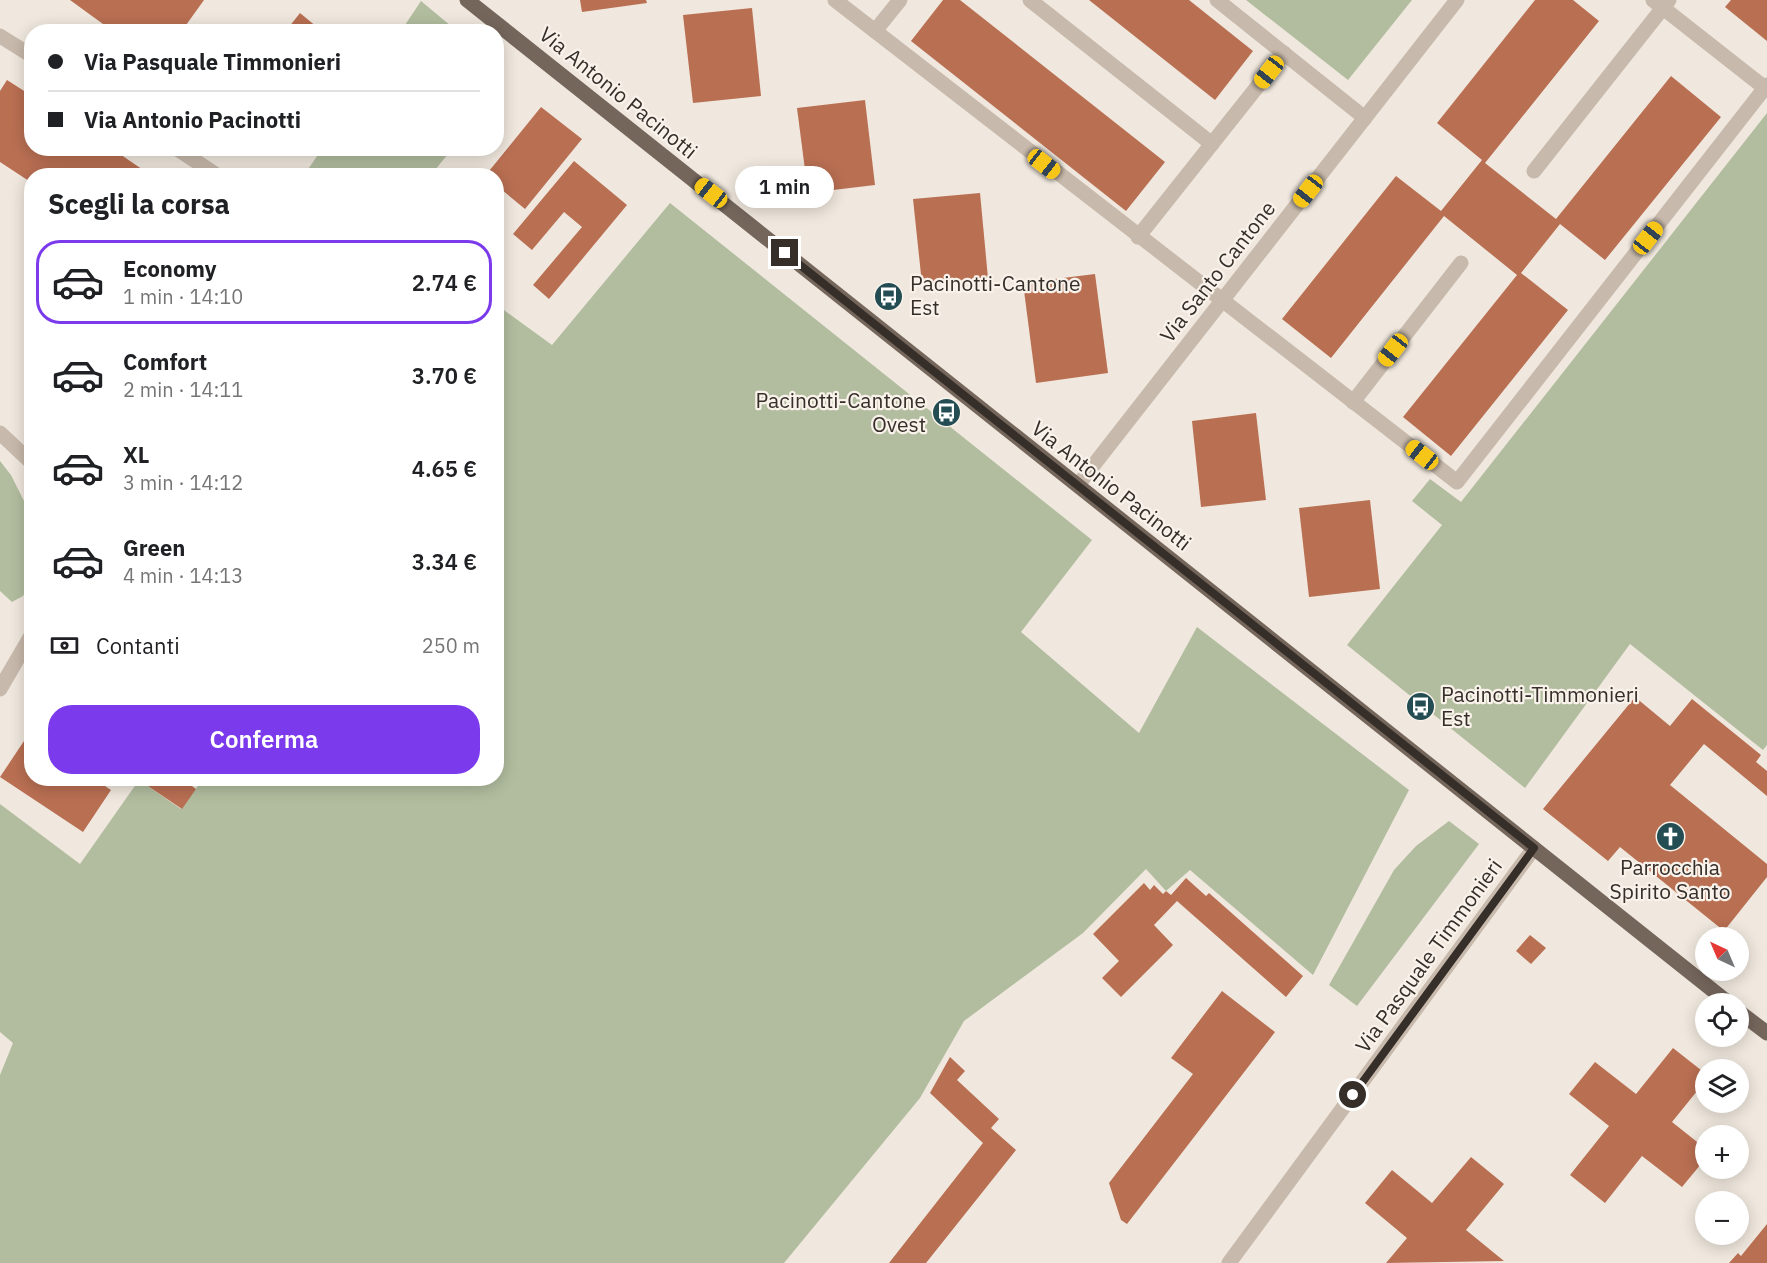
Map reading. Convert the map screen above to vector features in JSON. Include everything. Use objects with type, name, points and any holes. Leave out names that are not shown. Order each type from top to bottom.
[{"type":"main road","name":"Via Antonio Pacinotti","points":[[467,0],[497,24]]},
{"type":"main road","name":"Via Antonio Pacinotti","points":[[504,29],[1716,993]]},
{"type":"main road","points":[[1749,1019],[1767,1033]]},
{"type":"street","points":[[835,0],[1457,482],[1766,86],[1661,3],[1534,171]]},
{"type":"street","points":[[875,32],[900,0]]},
{"type":"street","points":[[1030,0],[1212,144]]},
{"type":"street","points":[[1217,0],[1365,118]]},
{"type":"street","name":"Via Santo Cantone","points":[[1078,485],[1457,0]]},
{"type":"street","points":[[0,36],[24,51]]},
{"type":"street","points":[[1138,237],[1284,54]]},
{"type":"street","points":[[188,156],[206,168]]},
{"type":"street","points":[[1353,402],[1461,263]]},
{"type":"street","points":[[0,433],[24,456]]},
{"type":"street","points":[[0,689],[24,648]]},
{"type":"street","name":"Via Pasquale Timmonieri","points":[[1229,1263],[1534,848]]},
{"type":"green space","points":[[1246,0],[1412,0],[1348,80]]},
{"type":"green space","points":[[421,1],[449,24],[406,24]]},
{"type":"green space","points":[[1767,113],[1767,745],[1763,750],[1630,644],[1525,788],[1347,645],[1442,525],[1412,501],[1430,479],[1461,502]]},
{"type":"green space","points":[[317,156],[446,156],[437,168],[309,168]]},
{"type":"green space","points":[[670,203],[1092,540],[1021,632],[1139,733],[1197,627],[1409,790],[1313,975],[1190,870],[1166,891],[1146,869],[1083,933],[964,1021],[920,1098],[784,1263],[0,1263],[0,1075],[13,1043],[0,1032],[0,804],[80,864],[135,786],[148,786],[181,809],[198,786],[504,786],[504,310],[552,345]]},
{"type":"green space","points":[[0,461],[11,475],[24,501],[24,594],[12,602],[0,591]]},
{"type":"green space","points":[[1449,821],[1479,844],[1357,1006],[1329,985],[1394,870],[1416,846]]},
{"type":"building","points":[[70,0],[204,0],[187,24],[103,24]]},
{"type":"building","points":[[580,0],[646,0],[647,3],[582,12]]},
{"type":"building","points":[[943,0],[960,0],[1165,162],[1126,211],[911,41]]},
{"type":"building","points":[[1089,0],[1189,0],[1253,51],[1215,100]]},
{"type":"building","points":[[1535,0],[1573,0],[1599,21],[1485,163],[1556,219],[1671,76],[1721,117],[1605,260],[1560,224],[1521,273],[1568,310],[1451,456],[1403,417],[1517,275],[1444,216],[1331,358],[1282,319],[1396,176],[1441,211],[1482,160],[1437,123]]},
{"type":"building","points":[[1731,0],[1767,0],[1767,41],[1725,7]]},
{"type":"building","points":[[752,8],[761,96],[693,103],[683,15]]},
{"type":"building","points":[[300,13],[313,24],[291,24]]},
{"type":"building","points":[[7,80],[24,91],[24,156],[123,156],[140,168],[24,168],[24,178],[0,162],[0,91]]},
{"type":"building","points":[[865,100],[875,185],[808,193],[797,108]]},
{"type":"building","points":[[541,107],[582,139],[525,209],[504,192],[504,168],[491,168],[501,156],[504,156],[504,153]]},
{"type":"building","points":[[574,161],[627,205],[549,299],[533,285],[582,227],[564,212],[532,250],[513,234]]},
{"type":"building","points":[[980,193],[988,278],[922,284],[913,199]]},
{"type":"building","points":[[1095,274],[1108,373],[1036,383],[1023,283]]},
{"type":"building","points":[[1256,413],[1266,500],[1201,507],[1192,421]]},
{"type":"building","points":[[1370,500],[1380,589],[1309,597],[1299,508]]},
{"type":"building","points":[[1635,697],[1670,726],[1692,699],[1761,755],[1756,762],[1767,771],[1767,796],[1704,744],[1670,785],[1767,864],[1767,877],[1727,927],[1719,927],[1620,847],[1608,861],[1543,809]]},
{"type":"building","points":[[24,741],[24,786],[105,786],[111,790],[83,832],[0,777]]},
{"type":"building","points":[[148,786],[192,786],[196,789],[182,809]]},
{"type":"building","points":[[1186,878],[1206,896],[1209,893],[1303,976],[1286,997],[1177,901],[1154,925],[1173,945],[1121,997],[1102,978],[1119,961],[1093,934],[1144,883],[1150,890],[1154,885],[1163,894],[1166,891],[1171,895]]},
{"type":"building","points":[[1530,935],[1546,948],[1531,964],[1516,951]]},
{"type":"building","points":[[1222,991],[1275,1032],[1127,1224],[1121,1220],[1109,1183],[1193,1074],[1171,1058]]},
{"type":"building","points":[[1673,1048],[1695,1065],[1695,1094],[1672,1122],[1695,1140],[1695,1171],[1682,1187],[1642,1156],[1605,1203],[1570,1175],[1609,1126],[1569,1094],[1595,1062],[1636,1094]]},
{"type":"building","points":[[950,1057],[965,1071],[957,1080],[999,1119],[991,1128],[1016,1150],[926,1263],[889,1263],[983,1143],[930,1093]]},
{"type":"building","points":[[1471,1157],[1504,1184],[1466,1230],[1504,1261],[1386,1263],[1407,1238],[1365,1203],[1392,1170],[1432,1203]]},
{"type":"building","points":[[1767,1224],[1767,1263],[1729,1263],[1738,1253],[1741,1256]]},
{"type":"place","name":"Pacinotti-Cantone Est","points":[[889,296]]},
{"type":"place","name":"Pacinotti-Cantone Ovest","points":[[947,413]]},
{"type":"place","name":"Pacinotti-Timmonieri Est","points":[[1420,707]]},
{"type":"place","name":"Parrocchia Spirito Santo","points":[[1670,837]]},
{"type":"route","points":[[785,253],[1534,848],[1353,1095]]}]
